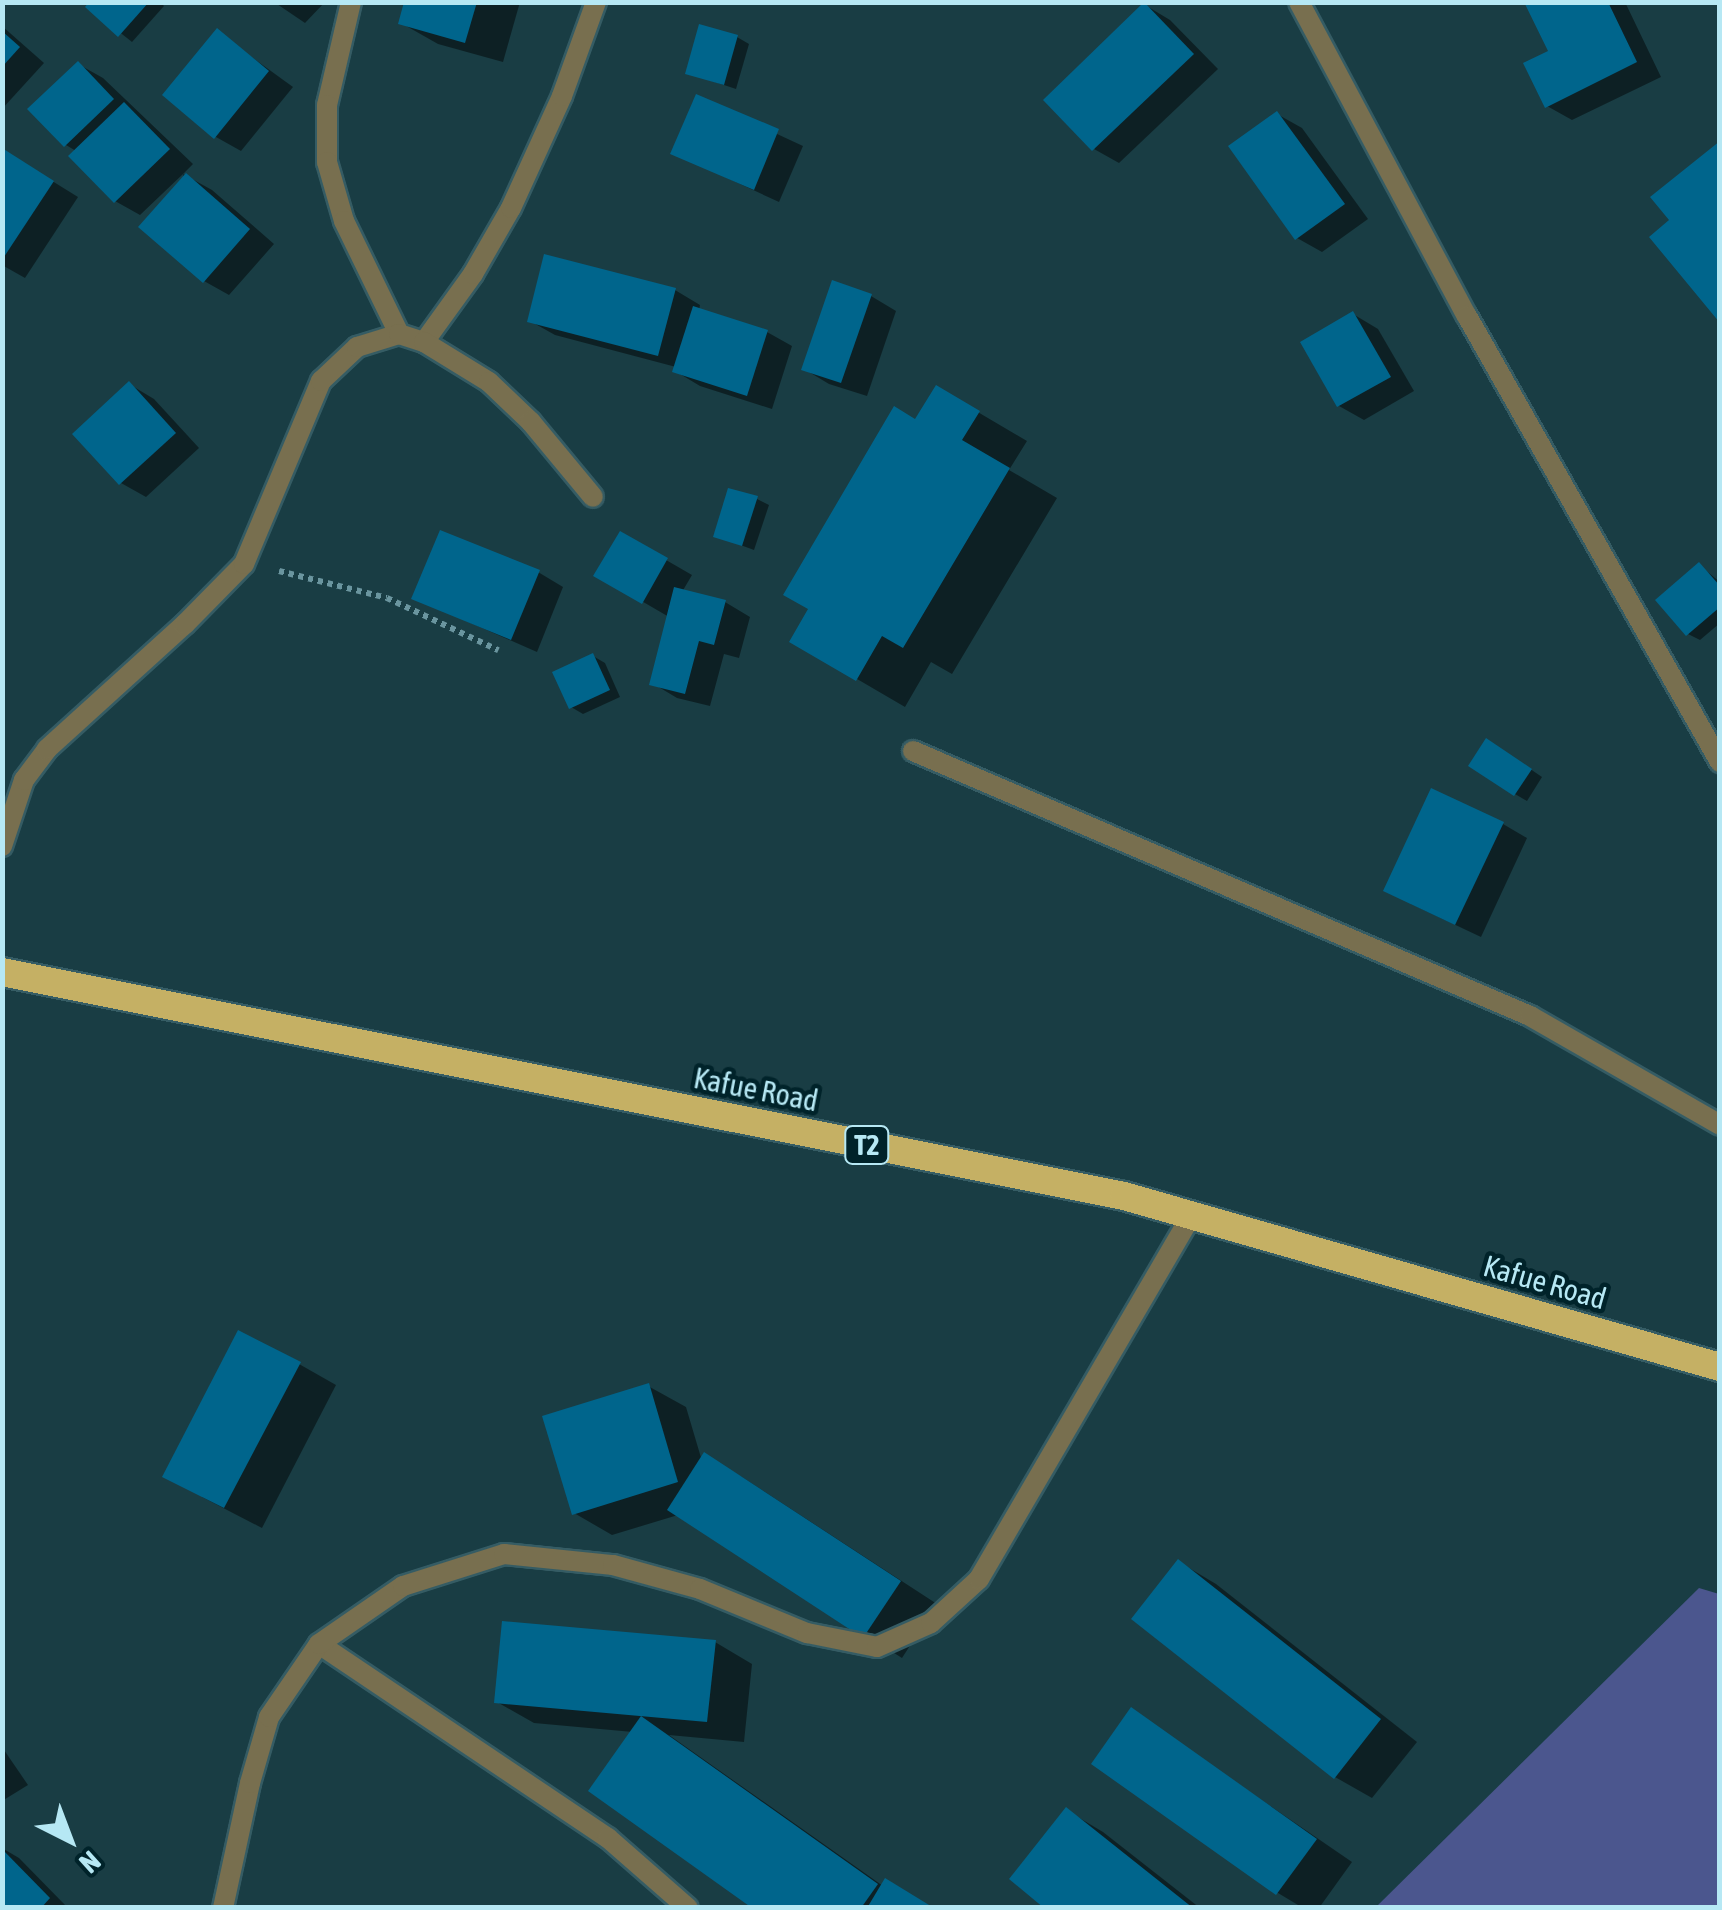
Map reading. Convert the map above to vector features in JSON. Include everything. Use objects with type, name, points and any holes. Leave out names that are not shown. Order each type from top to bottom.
[{"type":"highway","name":"Kafue Road","points":[[2,972],[1085,1188],[1192,1215],[1720,1367]]},
{"type":"street","points":[[351,2],[327,104],[326,162],[344,221],[398,334]]},
{"type":"street","points":[[424,342],[473,274],[511,208],[562,96],[596,2]]},
{"type":"street","points":[[1299,2],[1467,316],[1720,762]]},
{"type":"street","points":[[2,846],[24,780],[47,748],[185,624],[244,564],[321,381],[357,347],[398,334],[424,342],[489,382],[544,435],[592,497]]},
{"type":"street","points":[[913,751],[1530,1016],[1720,1125]]},
{"type":"street","points":[[223,1908],[269,1717],[319,1644],[403,1586],[504,1554],[613,1564],[700,1589],[807,1633],[877,1646],[931,1624],[979,1579],[1192,1215]]},
{"type":"street","points":[[319,1644],[608,1838],[688,1908]]},
{"type":"path","points":[[244,564],[387,598],[498,650]]},
{"type":"shaded area","points":[[1699,1588],[1719,1594],[1719,1907],[1376,1907]]},
{"type":"building","points":[[89,2],[149,2],[118,37],[85,7]]},
{"type":"building","points":[[404,2],[477,2],[465,43],[398,24]]},
{"type":"building","points":[[1144,2],[1194,54],[1092,151],[1043,100]]},
{"type":"building","points":[[1524,2],[1608,2],[1637,62],[1545,108],[1523,63],[1548,51]]},
{"type":"building","points":[[699,24],[738,35],[724,85],[685,74]]},
{"type":"building","points":[[217,28],[269,71],[214,139],[162,95]]},
{"type":"building","points":[[2,31],[20,47],[2,67]]},
{"type":"building","points":[[78,61],[114,99],[64,147],[27,109]]},
{"type":"building","points":[[696,94],[779,129],[754,190],[670,154]]},
{"type":"building","points":[[124,102],[170,149],[114,203],[68,156]]},
{"type":"building","points":[[1277,111],[1345,204],[1295,240],[1228,146]]},
{"type":"building","points":[[1720,141],[1720,323],[1649,237],[1669,220],[1650,197]]},
{"type":"building","points":[[2,148],[54,181],[2,260]]},
{"type":"building","points":[[186,173],[250,229],[203,283],[138,227]]},
{"type":"building","points":[[544,254],[676,288],[658,356],[527,322]]},
{"type":"building","points":[[832,280],[872,294],[841,383],[801,370]]},
{"type":"building","points":[[693,306],[768,330],[747,396],[672,372]]},
{"type":"building","points":[[1353,311],[1391,377],[1337,407],[1300,342]]},
{"type":"building","points":[[129,381],[176,433],[119,485],[72,434]]},
{"type":"building","points":[[936,385],[980,411],[962,440],[1010,468],[903,648],[882,636],[856,681],[789,642],[808,609],[783,595],[894,406],[915,419]]},
{"type":"building","points":[[728,488],[758,496],[742,546],[713,537]]},
{"type":"building","points":[[440,530],[540,570],[511,640],[411,599]]},
{"type":"building","points":[[620,531],[668,558],[642,604],[593,576]]},
{"type":"building","points":[[1699,562],[1720,586],[1720,607],[1686,636],[1655,600]]},
{"type":"building","points":[[674,587],[726,600],[714,645],[699,641],[685,694],[649,685]]},
{"type":"building","points":[[593,653],[610,690],[569,709],[552,672]]},
{"type":"building","points":[[1486,738],[1532,769],[1514,796],[1468,766]]},
{"type":"building","points":[[1431,788],[1504,822],[1455,925],[1383,891]]},
{"type":"building","points":[[238,1330],[301,1362],[224,1508],[162,1477]]},
{"type":"building","points":[[649,1383],[678,1482],[572,1515],[542,1416]]},
{"type":"building","points":[[704,1452],[901,1581],[863,1638],[667,1510]]},
{"type":"building","points":[[1178,1559],[1381,1719],[1334,1779],[1131,1619]]},
{"type":"building","points":[[502,1621],[716,1640],[707,1722],[494,1703]]},
{"type":"building","points":[[1131,1707],[1317,1839],[1276,1895],[1091,1764]]},
{"type":"building","points":[[641,1716],[878,1884],[861,1908],[752,1908],[588,1791]]},
{"type":"building","points":[[1066,1807],[1193,1908],[1044,1908],[1009,1879]]},
{"type":"building","points":[[2,1849],[50,1898],[41,1908],[2,1908]]},
{"type":"building","points":[[885,1878],[934,1908],[867,1908]]}]
